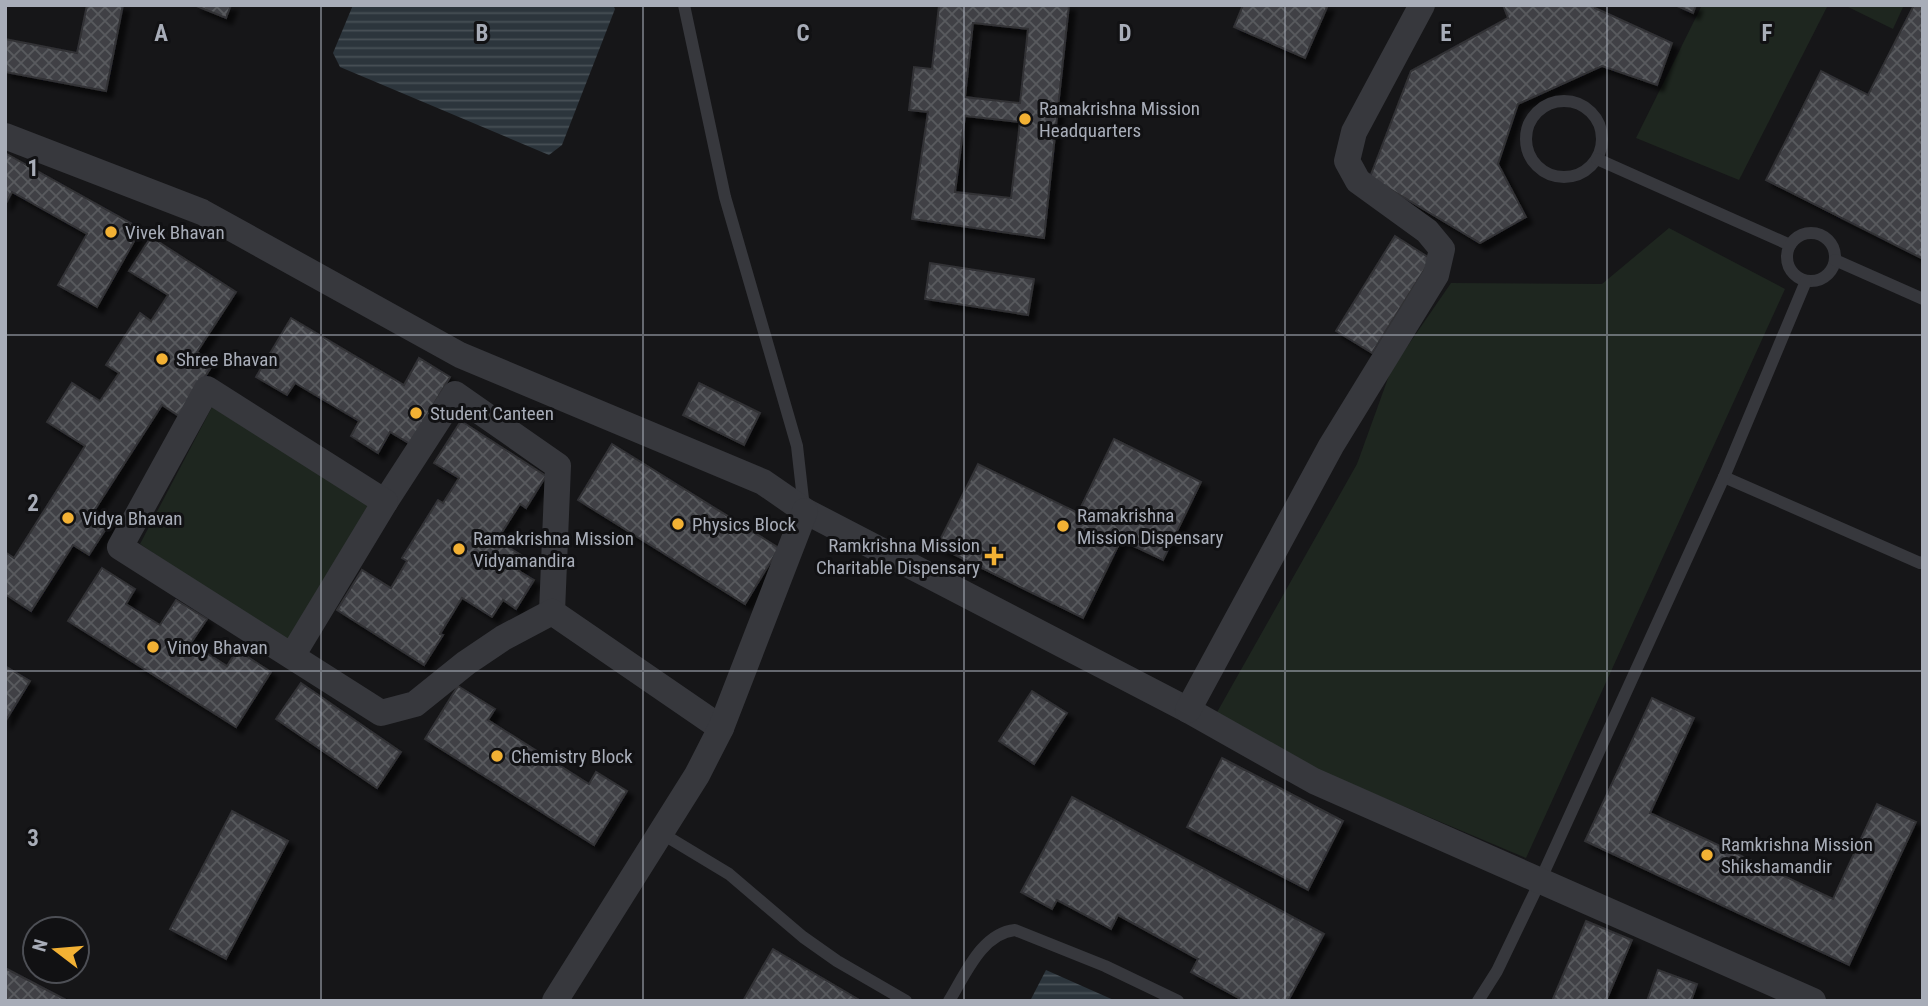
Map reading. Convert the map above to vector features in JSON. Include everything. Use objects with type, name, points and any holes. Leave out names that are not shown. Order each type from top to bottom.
[{"type":"street","points":[[1188,710],[1331,446],[1436,275],[1442,249],[1427,231],[1357,181],[1347,161],[1354,132],[1422,5]]},
{"type":"street","points":[[5,136],[202,212],[460,355],[763,482],[805,511],[1188,710],[1314,781],[1813,1001]]},
{"type":"street","points":[[384,502],[207,389],[120,547],[380,713],[415,704],[466,663],[503,638],[552,612]]},
{"type":"street","points":[[292,656],[384,502],[455,394],[558,466],[552,612]]},
{"type":"street","points":[[555,1001],[697,775],[721,728],[805,511]]},
{"type":"street","points":[[552,612],[721,728]]},
{"type":"lane","points":[[684,5],[725,197],[797,446],[805,511]]},
{"type":"lane","points":[[1555,102],[1580,104],[1591,111],[1602,134],[1602,146],[1597,159],[1579,175],[1566,178],[1542,172],[1527,152],[1527,127],[1533,116],[1543,107],[1555,102]]},
{"type":"lane","points":[[1597,159],[1790,245]]},
{"type":"lane","points":[[1803,234],[1819,234],[1832,244],[1835,260],[1829,273],[1823,278],[1806,281],[1794,274],[1787,261],[1790,245],[1803,234]]},
{"type":"lane","points":[[1835,260],[1923,299]]},
{"type":"lane","points":[[1478,1001],[1497,971],[1724,477],[1806,281]]},
{"type":"lane","points":[[1724,477],[1923,562]]},
{"type":"lane","points":[[661,833],[729,874],[803,937],[837,961],[906,1001]]},
{"type":"lane","points":[[949,1001],[980,952],[995,936],[1016,930],[1105,966],[1178,1001]]},
{"type":"shaded area","points":[[353,5],[613,5],[615,9],[562,145],[549,155],[340,67],[333,53]]},
{"type":"shaded area","points":[[1702,5],[1828,5],[1739,180],[1636,138]]},
{"type":"shaded area","points":[[1844,5],[1904,5],[1893,29]]},
{"type":"shaded area","points":[[1669,228],[1785,289],[1526,858],[1320,771],[1216,714],[1357,464],[1391,370],[1451,283],[1602,284]]},
{"type":"shaded area","points":[[212,407],[370,505],[288,644],[140,544]]},
{"type":"shaded area","points":[[1046,970],[1116,1001],[1030,1001]]},
{"type":"building","points":[[87,5],[123,5],[106,91],[5,72],[5,39],[77,53]]},
{"type":"building","points":[[194,5],[231,5],[226,18]]},
{"type":"building","name":"Ramakrishna Mission Headquarters","points":[[939,5],[1069,5],[1044,238],[912,219],[928,112],[909,110],[914,67],[932,69]],"holes":[[[973,23],[1028,29],[1020,103],[965,97]],[[965,116],[1020,122],[1011,198],[955,192]]]},
{"type":"building","points":[[1243,5],[1328,5],[1305,58],[1234,27]]},
{"type":"building","points":[[1503,5],[1594,5],[1595,8],[1672,43],[1657,85],[1602,66],[1518,104],[1498,164],[1526,217],[1480,243],[1370,177],[1411,71],[1508,18]]},
{"type":"building","points":[[1675,5],[1696,5],[1693,13]]},
{"type":"building","points":[[1914,5],[1923,5],[1923,259],[1766,180],[1821,71],[1868,95]]},
{"type":"building","name":"Vivek Bhavan","points":[[5,153],[141,229],[97,307],[58,285],[87,234],[12,192],[5,205]]},
{"type":"building","points":[[1395,236],[1431,259],[1372,353],[1336,331]]},
{"type":"building","points":[[151,237],[236,292],[197,352],[214,363],[179,416],[162,405],[94,511],[111,521],[89,555],[73,545],[31,611],[5,594],[5,552],[14,558],[85,446],[47,422],[72,383],[100,401],[119,373],[106,365],[140,313],[151,321],[168,295],[129,271]]},
{"type":"building","points":[[930,263],[1034,279],[1028,315],[925,299]]},
{"type":"building","points":[[291,318],[404,385],[419,358],[450,377],[410,444],[390,432],[378,453],[351,436],[359,421],[295,383],[287,395],[256,377]]},
{"type":"building","points":[[699,383],[760,413],[744,445],[683,415]]},
{"type":"building","name":"Ramakrishna Mission Vidyamandira","points":[[461,421],[546,476],[526,508],[520,504],[497,540],[526,558],[519,571],[534,580],[516,609],[503,600],[492,617],[462,598],[424,665],[337,610],[362,570],[391,588],[407,561],[402,558],[438,500],[443,503],[459,478],[434,463]]},
{"type":"building","name":"Ramakrishna Mission Dispensary","points":[[1114,439],[1201,482],[1163,560],[1121,540],[1083,618],[937,546],[978,464],[1078,513]]},
{"type":"building","name":"Physics Block","points":[[612,444],[779,548],[745,604],[578,500]]},
{"type":"building","name":"Vinoy Bhavan","points":[[102,568],[135,589],[126,604],[160,625],[176,600],[207,619],[191,643],[227,666],[237,650],[271,672],[236,727],[68,621]]},
{"type":"building","points":[[5,666],[30,681],[5,722]]},
{"type":"building","points":[[301,683],[401,752],[377,788],[276,719]]},
{"type":"building","name":"Chemistry Block","points":[[458,686],[495,709],[488,720],[589,784],[596,772],[627,791],[594,845],[425,739]]},
{"type":"building","points":[[1032,691],[1067,713],[1034,764],[999,741]]},
{"type":"building","points":[[1652,698],[1694,718],[1650,813],[1833,899],[1877,804],[1916,822],[1849,965],[1585,841]]},
{"type":"building","points":[[1222,758],[1343,821],[1308,890],[1187,827]]},
{"type":"building","points":[[1072,797],[1324,934],[1288,1001],[1238,1001],[1239,998],[1191,972],[1198,959],[1118,915],[1111,929],[1057,900],[1052,909],[1021,892]]},
{"type":"building","points":[[232,811],[288,841],[226,959],[170,929]]},
{"type":"building","points":[[1586,921],[1632,940],[1606,1001],[1552,1001]]},
{"type":"building","points":[[773,949],[861,1001],[743,1001]]},
{"type":"building","points":[[5,968],[21,976],[21,985],[37,985],[68,1001],[5,1001]]},
{"type":"building","points":[[1658,970],[1697,984],[1691,1001],[1647,1001]]},
{"type":"place","name":"Ramakrishna Mission Headquarters","points":[[1025,119]]},
{"type":"place","name":"Vivek Bhavan","points":[[111,232]]},
{"type":"place","name":"Shree Bhavan","points":[[162,359]]},
{"type":"place","name":"Student Canteen","points":[[416,413]]},
{"type":"place","name":"Vidya Bhavan","points":[[68,518]]},
{"type":"place","name":"Physics Block","points":[[678,524]]},
{"type":"place","name":"Ramakrishna Mission Dispensary","points":[[1063,526]]},
{"type":"place","name":"Ramakrishna Mission Vidyamandira","points":[[459,549]]},
{"type":"place","name":"Ramkrishna Mission Charitable Dispensary","points":[[994,556]]},
{"type":"place","name":"Vinoy Bhavan","points":[[153,647]]},
{"type":"place","name":"Chemistry Block","points":[[497,756]]},
{"type":"place","name":"Ramkrishna Mission Shikshamandir","points":[[1707,855]]}]
